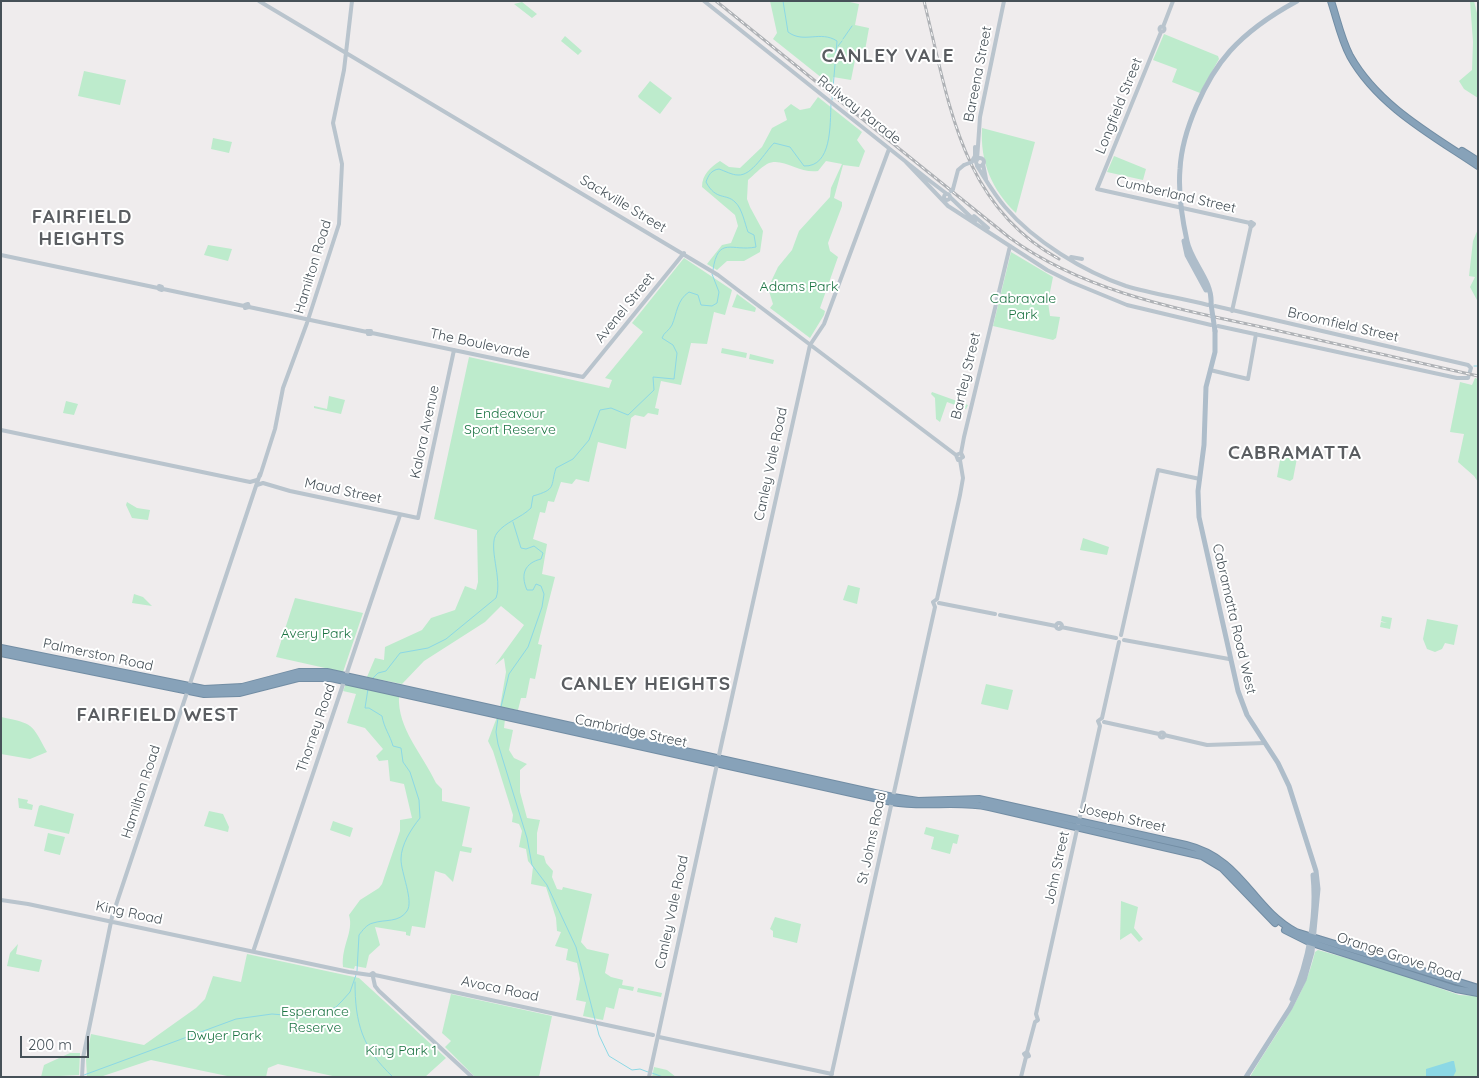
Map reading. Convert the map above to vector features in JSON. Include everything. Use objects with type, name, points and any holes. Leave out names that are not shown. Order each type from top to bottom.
[{"type":"highway","points":[[1331,1],[1348,51],[1378,94],[1400,112],[1478,166]]},
{"type":"highway","points":[[1336,1],[1354,55],[1383,93],[1397,106],[1478,161]]},
{"type":"highway","name":"Palmerston Road","points":[[1,648],[188,689]]},
{"type":"highway","name":"Palmerston Road","points":[[1,653],[188,689]]},
{"type":"highway","name":"Cambridge Street","points":[[188,689],[212,690],[234,688],[300,672],[327,672],[345,678],[892,800]]},
{"type":"highway","name":"Joseph Street","points":[[892,800],[918,806],[979,805],[1191,846],[1211,853],[1234,871],[1282,924],[1311,940]]},
{"type":"highway","name":"Joseph Street","points":[[1078,824],[1192,853],[1211,861],[1222,868],[1278,926],[1293,936],[1311,940]]},
{"type":"highway","name":"Orange Grove Road","points":[[1311,940],[1475,990]]},
{"type":"main road","name":"Sackville Street","points":[[259,1],[346,51],[718,275],[956,455],[957,459],[960,460]]},
{"type":"main road","name":"Hamilton Road","points":[[82,1075],[84,1050],[111,921],[258,481],[275,429],[283,388],[339,224],[342,164],[333,124],[344,70],[352,1]]},
{"type":"main road","name":"Railway Parade","points":[[704,1],[930,181]]},
{"type":"main road","name":"Longfield Street","points":[[1097,189],[1161,32],[1164,31],[1163,27],[1173,1]]},
{"type":"main road","points":[[1211,303],[1197,270],[1186,251],[1179,177],[1183,143],[1196,109],[1227,55],[1260,25],[1297,1]]},
{"type":"main road","name":"Bareena Street","points":[[989,185],[978,151],[978,127],[1004,2]]},
{"type":"main road","points":[[344,70],[350,58],[356,58]]},
{"type":"main road","points":[[972,163],[975,155],[978,127]]},
{"type":"main road","name":"Canley Vale Road","points":[[649,1076],[656,1036],[810,345],[824,324],[889,149]]},
{"type":"main road","name":"Bareena Street","points":[[948,195],[959,175],[972,163],[978,151]]},
{"type":"main road","points":[[972,163],[983,162]]},
{"type":"main road","points":[[972,163],[983,162]]},
{"type":"main road","name":"Railway Parade","points":[[907,163],[946,204],[1010,246],[1072,282],[1123,304],[1211,325]]},
{"type":"main road","points":[[907,163],[921,176],[927,186]]},
{"type":"main road","name":"Bareena Street","points":[[948,195],[956,181],[959,169],[972,163]]},
{"type":"main road","name":"Broomfield Street","points":[[972,163],[1003,205],[1020,223],[1067,256],[1098,274],[1126,286],[1211,303],[1232,311],[1467,364],[1471,366],[1471,372],[1469,377],[1457,378],[1256,334]]},
{"type":"main road","points":[[913,171],[948,195],[970,214],[976,223]]},
{"type":"main road","points":[[956,181],[959,175]]},
{"type":"main road","name":"Cumberland Street","points":[[1097,189],[1250,225],[1232,311]]},
{"type":"main road","name":"Railway Parade","points":[[970,214],[997,237]]},
{"type":"main road","name":"Bartley Street","points":[[960,460],[963,457],[961,453],[1010,246]]},
{"type":"main road","name":"Avenel Street","points":[[583,377],[684,253]]},
{"type":"main road","name":"The Boulevarde","points":[[1,255],[583,377]]},
{"type":"main road","points":[[1067,256],[1082,259]]},
{"type":"main road","points":[[1197,270],[1211,303]]},
{"type":"main road","points":[[1192,277],[1200,278]]},
{"type":"main road","name":"Cabramatta Road West","points":[[1211,303],[1217,328],[1213,360],[1206,385],[1199,517],[1229,659],[1243,707],[1282,770],[1289,786],[1314,867],[1318,889],[1311,940],[1299,983],[1282,1019]]},
{"type":"main road","points":[[1210,370],[1248,379],[1256,334],[1217,328]]},
{"type":"main road","name":"Kalora Avenue","points":[[418,518],[454,350]]},
{"type":"main road","name":"Cabramatta Road West","points":[[1205,420],[1204,383],[1213,360]]},
{"type":"main road","name":"Maud Street","points":[[1,430],[250,482],[258,481],[290,491],[418,518]]},
{"type":"main road","points":[[956,455],[961,453]]},
{"type":"main road","name":"St Johns Road","points":[[831,1076],[962,484],[963,467],[960,460]]},
{"type":"main road","points":[[1124,640],[1121,635],[1158,470],[1200,479]]},
{"type":"main road","name":"Thorney Road","points":[[254,950],[400,515]]},
{"type":"main road","points":[[937,602],[995,614],[998,612],[1000,615],[1056,626],[1060,623],[1062,627],[1116,638],[1119,642],[1124,640],[1229,659]]},
{"type":"main road","points":[[1116,638],[1121,635]]},
{"type":"main road","name":"John Street","points":[[1021,1077],[1026,1058],[1024,1054],[1027,1052],[1035,1022],[1032,1018],[1036,1016],[1119,642]]},
{"type":"main road","points":[[1102,721],[1207,745],[1265,743]]},
{"type":"main road","name":"King Road","points":[[1,900],[254,950],[354,972]]},
{"type":"main road","points":[[1296,932],[1306,932],[1314,925],[1317,935],[1326,944],[1316,948],[1311,957]]},
{"type":"main road","name":"Cabramatta Road West","points":[[1246,1077],[1302,987],[1311,957],[1311,940]]},
{"type":"main road","name":"Avoca Road","points":[[354,972],[620,1027],[831,1076]]},
{"type":"main road","points":[[373,976],[375,986],[379,991],[472,1077]]},
{"type":"green space","points":[[770,1],[845,1],[859,4],[855,25],[869,28],[864,56],[856,55],[851,80],[833,77],[832,86],[773,39],[777,33]]},
{"type":"green space","points":[[1470,1],[1474,1],[1478,17],[1478,98],[1464,89],[1459,81],[1472,70],[1473,42]]},
{"type":"green space","points":[[522,2],[537,14],[532,18],[514,4]]},
{"type":"green space","points":[[1164,34],[1218,56],[1219,59],[1200,93],[1172,82],[1177,69],[1153,60]]},
{"type":"green space","points":[[565,36],[582,51],[578,55],[561,41]]},
{"type":"green space","points":[[84,71],[126,80],[120,105],[78,96]]},
{"type":"green space","points":[[650,81],[672,98],[660,114],[638,96]]},
{"type":"green space","name":"Adams Park","points":[[818,97],[862,132],[857,140],[865,151],[859,167],[843,165],[834,198],[842,202],[842,206],[828,243],[830,251],[838,257],[820,308],[825,311],[824,315],[810,338],[770,308],[773,304],[768,288],[778,267],[792,250],[799,231],[830,197],[831,188],[842,164],[826,161],[818,171],[811,171],[785,163],[773,162],[759,170],[748,180],[747,199],[763,231],[760,252],[744,261],[727,261],[717,270],[707,264],[722,245],[731,243],[738,226],[735,215],[702,187],[702,182],[710,168],[720,161],[729,167],[740,168],[762,147],[772,128],[787,120],[784,110],[791,104],[800,110],[810,108]]},
{"type":"green space","points":[[982,128],[1035,142],[1016,213],[1000,195],[989,175],[983,152]]},
{"type":"green space","points":[[213,138],[232,142],[229,153],[211,149]]},
{"type":"green space","points":[[1114,156],[1146,169],[1143,180],[1107,172]]},
{"type":"green space","points":[[1478,229],[1478,302],[1470,287],[1475,277],[1469,276],[1473,241]]},
{"type":"green space","points":[[208,245],[232,249],[228,261],[204,255]]},
{"type":"green space","name":"Cabravale Park","points":[[1011,252],[1053,277],[1048,302],[1050,316],[1060,317],[1056,338],[1053,340],[993,326]]},
{"type":"green space","name":"Endeavour Sport Reserve","points":[[684,258],[732,290],[725,315],[714,312],[707,344],[691,343],[681,385],[661,381],[655,408],[659,409],[658,415],[648,413],[644,417],[635,415],[631,418],[626,449],[598,442],[589,482],[576,479],[572,484],[561,482],[554,502],[548,501],[545,513],[540,512],[533,539],[547,544],[542,574],[555,577],[538,644],[542,645],[535,679],[530,678],[526,698],[521,698],[518,710],[500,707],[506,672],[504,658],[495,665],[524,625],[501,606],[485,622],[424,661],[402,684],[367,677],[375,658],[384,660],[385,647],[422,630],[431,618],[455,610],[465,586],[476,590],[478,582],[477,530],[434,519],[469,357],[609,388],[612,380],[605,378],[643,332],[632,323]]},
{"type":"green space","points":[[737,294],[756,308],[755,312],[732,307]]},
{"type":"green space","points":[[722,348],[747,353],[746,358],[721,353]]},
{"type":"green space","points":[[750,354],[774,360],[773,364],[749,359]]},
{"type":"green space","points":[[1475,378],[1478,379],[1478,482],[1458,462],[1464,434],[1450,432],[1460,382],[1472,385]]},
{"type":"green space","points":[[932,392],[968,405],[966,409],[947,402],[940,422],[936,419],[935,398],[931,394]]},
{"type":"green space","points":[[329,396],[345,400],[341,414],[314,408],[314,406],[327,409]]},
{"type":"green space","points":[[66,401],[78,404],[74,415],[63,413]]},
{"type":"green space","points":[[1284,453],[1295,455],[1297,458],[1293,479],[1290,481],[1277,477],[1281,455]]},
{"type":"green space","points":[[127,502],[137,508],[150,510],[148,520],[132,518],[126,505]]},
{"type":"green space","points":[[1083,538],[1109,547],[1107,555],[1080,550]]},
{"type":"green space","points":[[848,585],[860,588],[857,604],[843,600]]},
{"type":"green space","points":[[134,594],[143,597],[152,606],[132,603]]},
{"type":"green space","name":"Avery Park","points":[[295,598],[363,613],[343,672],[276,657]]},
{"type":"green space","points":[[1382,616],[1392,618],[1390,629],[1380,627],[1381,622],[1387,623],[1381,621]]},
{"type":"green space","points":[[1427,619],[1458,625],[1454,645],[1445,643],[1442,649],[1435,652],[1427,649],[1423,639]]},
{"type":"green space","points":[[346,684],[399,696],[399,708],[406,730],[436,783],[442,789],[442,801],[470,807],[462,846],[472,848],[471,853],[460,851],[453,882],[445,874],[435,871],[425,928],[412,926],[410,936],[406,935],[406,932],[375,927],[380,945],[369,955],[366,968],[355,966],[354,969],[343,967],[344,952],[350,927],[349,915],[360,900],[382,884],[400,831],[400,820],[412,818],[404,784],[390,781],[388,760],[379,761],[376,756],[383,749],[365,728],[347,723],[356,694],[343,691]]},
{"type":"green space","points":[[986,684],[1013,690],[1008,710],[981,704]]},
{"type":"green space","points":[[1,717],[20,721],[30,726],[38,735],[47,752],[30,759],[1,754]]},
{"type":"green space","points":[[497,717],[505,719],[504,728],[513,730],[509,750],[514,758],[527,764],[520,770],[520,792],[527,818],[540,820],[537,833],[537,854],[544,856],[546,863],[553,871],[552,877],[557,889],[562,890],[563,887],[592,894],[581,942],[587,949],[609,954],[605,973],[611,977],[623,980],[622,985],[634,987],[633,991],[619,988],[614,1009],[606,1007],[603,1020],[583,1016],[586,1002],[576,1000],[580,979],[577,963],[566,960],[568,949],[555,946],[561,932],[557,931],[556,918],[546,887],[531,884],[533,867],[528,861],[526,849],[519,847],[522,831],[519,824],[512,822],[513,815],[493,751],[488,741]]},
{"type":"green space","points":[[18,798],[28,800],[27,803],[33,805],[32,810],[19,808]]},
{"type":"green space","points":[[39,806],[74,814],[69,834],[34,826]]},
{"type":"green space","points":[[209,811],[223,814],[229,827],[228,832],[204,826]]},
{"type":"green space","points":[[333,821],[353,828],[350,837],[330,830]]},
{"type":"green space","points":[[926,827],[959,835],[957,844],[953,843],[950,854],[931,849],[934,837],[924,834]]},
{"type":"green space","points":[[48,833],[65,837],[60,855],[44,851]]},
{"type":"green space","points":[[1121,901],[1138,907],[1134,928],[1143,939],[1139,942],[1131,933],[1120,940]]},
{"type":"green space","points":[[775,917],[801,924],[797,943],[773,937],[773,931],[770,929]]},
{"type":"green space","points":[[18,944],[16,954],[42,960],[39,972],[7,966],[10,953]]},
{"type":"green space","points":[[1318,950],[1385,969],[1459,995],[1477,996],[1478,1077],[1250,1077],[1296,1002],[1304,986],[1315,952]]},
{"type":"green space","points":[[247,954],[359,978],[446,1058],[425,1077],[337,1077],[278,1064],[268,1068],[266,1077],[232,1077],[151,1060],[100,1077],[87,1077],[86,1060],[91,1034],[144,1045],[196,1008],[205,999],[213,976],[241,982]]},
{"type":"green space","points":[[638,988],[662,993],[661,997],[637,992]]},
{"type":"green space","points":[[451,994],[552,1016],[539,1077],[475,1077],[445,1047],[451,1041],[442,1033]]},
{"type":"green space","points":[[70,1053],[80,1053],[79,1075],[41,1077],[44,1065]]},
{"type":"green space","points":[[654,1067],[667,1070],[676,1077],[652,1077]]},
{"type":"water","points":[[1454,1061],[1456,1071],[1453,1077],[1426,1077],[1426,1069]]},
{"type":"waterway","points":[[783,1],[788,32],[800,37],[824,37],[837,41],[832,100]]},
{"type":"waterway","points":[[843,39],[852,26]]},
{"type":"waterway","points":[[838,46],[842,41]]},
{"type":"waterway","points":[[713,270],[715,259],[718,252],[722,249],[727,247],[756,247],[754,235],[748,232],[737,205],[732,199],[713,192],[706,182],[709,176],[712,172],[719,169],[738,175],[748,172],[774,143],[790,147],[804,166],[820,160],[828,143],[831,104]]},
{"type":"waterway","points":[[371,680],[378,673],[386,671],[400,653],[428,648],[446,639],[496,598],[498,582],[494,539],[497,533],[531,508],[533,496],[549,489],[556,468],[573,459],[589,440],[600,410],[611,408],[628,415],[654,390],[653,377],[674,379],[677,353],[673,345],[662,338],[672,325],[682,299],[689,292],[698,295],[701,305],[712,306],[717,303],[719,292],[712,274]]},
{"type":"waterway","points":[[501,707],[509,674],[528,647],[542,607],[544,594],[541,586],[536,584],[533,590],[527,590],[524,579],[525,570],[531,563],[541,559],[543,553],[534,546],[526,549],[521,548],[513,522]]},
{"type":"waterway","points":[[357,971],[359,935],[363,930],[371,924],[400,917],[407,911],[409,901],[401,854],[407,837],[420,818],[419,800],[410,772],[403,762],[401,748],[393,746],[382,716],[369,708],[365,708],[368,689]]},
{"type":"waterway","points":[[498,718],[496,732],[498,744],[527,838],[532,865],[547,885],[576,947],[599,1035],[609,1056],[632,1070],[640,1069],[648,1072]]},
{"type":"waterway","points":[[84,1075],[236,1019],[272,1014],[307,1017],[324,1013],[336,1007],[350,992],[356,975]]},
{"type":"waterway","points":[[355,982],[355,997],[362,1034],[374,1056],[393,1077]]},
{"type":"waterway","points":[[652,1073],[663,1077]]},
{"type":"railway","points":[[716,1],[1010,238],[1039,257],[1069,272],[1133,296],[1199,314],[1478,376]]},
{"type":"railway","points":[[924,1],[952,112],[964,147],[979,180],[1000,210],[1026,237],[1059,259]]},
{"type":"district","name":"CANLEY VALE","points":[[888,56]]},
{"type":"district","name":"FAIRFIELD HEIGHTS","points":[[82,228]]},
{"type":"district","name":"CABRAMATTA","points":[[1295,453]]},
{"type":"district","name":"CANLEY HEIGHTS","points":[[646,684]]},
{"type":"district","name":"FAIRFIELD WEST","points":[[158,715]]},
{"type":"park label","name":"Esperance Reserve","points":[[315,1020]]},
{"type":"park label","name":"Dwyer Park","points":[[224,1036]]},
{"type":"park label","name":"King Park 1","points":[[401,1051]]}]
